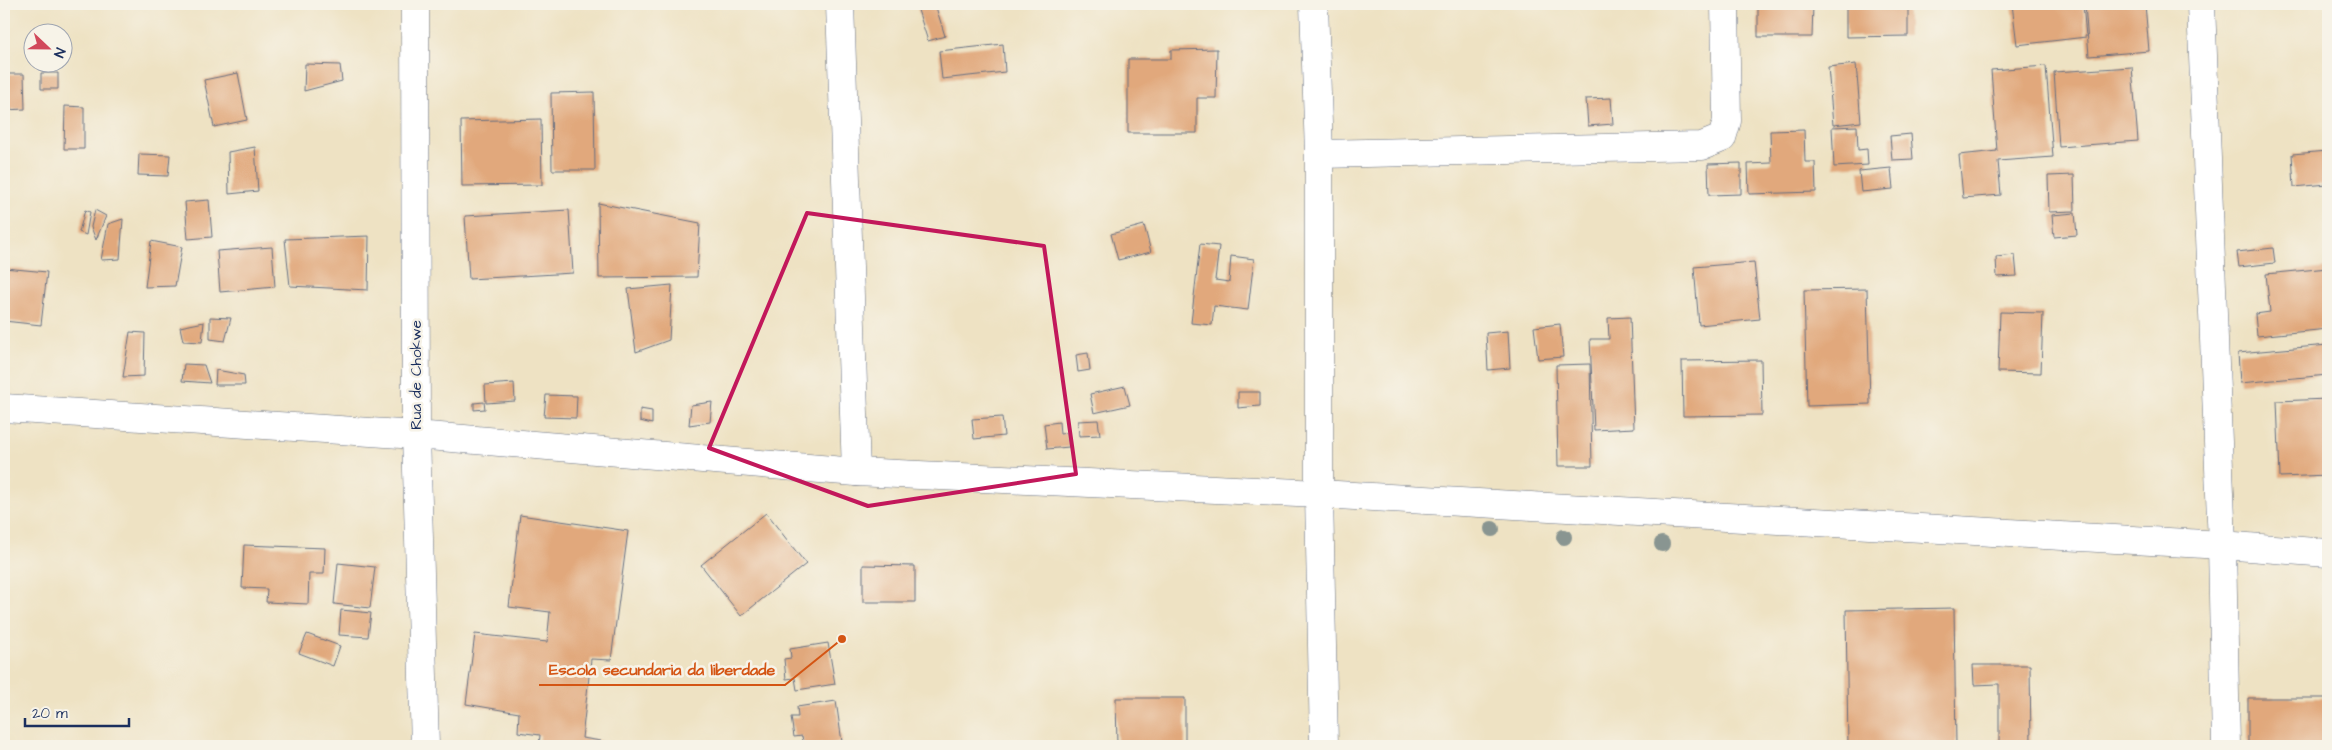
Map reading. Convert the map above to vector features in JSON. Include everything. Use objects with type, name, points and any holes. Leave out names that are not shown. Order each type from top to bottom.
[{"type":"street","name":"Rua de Chokwe","points":[[415,4],[416,435],[426,746]]},
{"type":"street","points":[[840,4],[856,472]]},
{"type":"street","points":[[1314,4],[1319,154],[1318,494],[1324,746]]},
{"type":"street","points":[[1319,154],[1702,146],[1722,138],[1727,121],[1725,4]]},
{"type":"street","points":[[2201,4],[2222,545],[2226,746]]},
{"type":"street","points":[[4,408],[416,435],[856,472],[1318,494],[2222,545],[2328,554]]},
{"type":"highlighted area","points":[[807,213],[1044,246],[1076,474],[868,506],[709,448]]},
{"type":"building","points":[[916,4],[935,4],[945,36],[928,41]]},
{"type":"building","points":[[1758,4],[1813,4],[1812,37],[1758,37]]},
{"type":"building","points":[[1846,4],[1908,4],[1908,36],[1846,37]]},
{"type":"building","points":[[2012,4],[2083,4],[2086,37],[2017,45]]},
{"type":"building","points":[[2085,4],[2145,4],[2149,51],[2089,56]]},
{"type":"building","points":[[1003,44],[1005,72],[942,79],[939,51]]},
{"type":"building","points":[[1217,49],[1216,98],[1197,98],[1197,133],[1128,133],[1128,59],[1171,59],[1171,50]]},
{"type":"building","points":[[305,64],[340,65],[342,81],[304,91]]},
{"type":"building","points":[[1856,64],[1861,122],[1833,125],[1828,67]]},
{"type":"building","points":[[2046,66],[2053,157],[1998,161],[2001,195],[1963,198],[1959,155],[1997,151],[1991,70]]},
{"type":"building","points":[[2132,67],[2138,141],[2059,147],[2054,72]]},
{"type":"building","points":[[41,73],[58,73],[58,89],[41,89]]},
{"type":"building","points":[[238,73],[247,120],[214,127],[204,80]]},
{"type":"building","points":[[4,74],[24,74],[25,109],[4,110]]},
{"type":"building","points":[[594,92],[595,170],[552,170],[551,93]]},
{"type":"building","points":[[1611,98],[1613,124],[1588,126],[1586,99]]},
{"type":"building","points":[[65,106],[84,107],[84,149],[64,149]]},
{"type":"building","points":[[541,119],[542,185],[462,186],[461,121]]},
{"type":"building","points":[[1857,126],[1858,150],[1867,149],[1868,165],[1834,167],[1832,127]]},
{"type":"building","points":[[1804,130],[1805,162],[1815,162],[1816,192],[1749,194],[1748,164],[1771,163],[1770,131]]},
{"type":"building","points":[[1911,134],[1913,159],[1892,160],[1890,136]]},
{"type":"building","points":[[255,147],[258,191],[229,194],[228,152]]},
{"type":"building","points":[[2328,151],[2328,184],[2294,187],[2292,154]]},
{"type":"building","points":[[139,154],[170,155],[168,176],[138,175]]},
{"type":"building","points":[[1741,163],[1741,194],[1709,195],[1708,164]]},
{"type":"building","points":[[1891,168],[1893,189],[1861,192],[1859,171]]},
{"type":"building","points":[[2074,175],[2075,211],[2049,212],[2048,176]]},
{"type":"building","points":[[209,200],[212,237],[188,239],[185,202]]},
{"type":"building","points":[[598,203],[700,223],[697,277],[599,278]]},
{"type":"building","points":[[85,210],[90,212],[86,235],[79,232]]},
{"type":"building","points":[[95,210],[106,216],[96,240],[91,227]]},
{"type":"building","points":[[569,210],[573,273],[469,279],[465,216]]},
{"type":"building","points":[[2075,213],[2077,235],[2054,237],[2052,215]]},
{"type":"building","points":[[123,219],[120,259],[101,260],[108,224]]},
{"type":"building","points":[[1144,225],[1151,252],[1118,260],[1111,234]]},
{"type":"building","points":[[369,236],[368,290],[290,286],[285,239]]},
{"type":"building","points":[[151,241],[182,247],[175,286],[145,287]]},
{"type":"building","points":[[1200,244],[1219,246],[1215,280],[1229,282],[1231,256],[1254,259],[1248,310],[1214,306],[1212,325],[1191,323]]},
{"type":"building","points":[[272,247],[275,287],[220,292],[217,251]]},
{"type":"building","points":[[2273,248],[2275,263],[2239,267],[2237,252]]},
{"type":"building","points":[[2015,255],[2017,276],[1997,277],[1996,257]]},
{"type":"building","points":[[1754,262],[1760,319],[1699,325],[1694,267]]},
{"type":"building","points":[[4,268],[47,272],[41,325],[4,321]]},
{"type":"building","points":[[2328,268],[2328,329],[2257,336],[2255,314],[2270,312],[2266,274]]},
{"type":"building","points":[[672,285],[669,340],[636,352],[628,289]]},
{"type":"building","points":[[1867,289],[1870,404],[1807,406],[1804,290]]},
{"type":"building","points":[[2000,312],[2043,313],[2041,373],[1998,372]]},
{"type":"building","points":[[210,317],[231,318],[225,341],[210,339]]},
{"type":"building","points":[[1630,317],[1634,428],[1594,430],[1590,339],[1609,339],[1608,318]]},
{"type":"building","points":[[204,322],[202,342],[183,341],[180,327]]},
{"type":"building","points":[[1560,324],[1563,357],[1538,359],[1534,327]]},
{"type":"building","points":[[1508,331],[1510,368],[1488,370],[1486,333]]},
{"type":"building","points":[[130,332],[145,333],[144,376],[123,377]]},
{"type":"building","points":[[2328,345],[2328,375],[2240,383],[2238,353]]},
{"type":"building","points":[[1088,353],[1090,370],[1078,372],[1076,355]]},
{"type":"building","points":[[1761,360],[1762,415],[1683,416],[1682,361]]},
{"type":"building","points":[[184,364],[204,365],[210,383],[182,381]]},
{"type":"building","points":[[1590,364],[1592,466],[1558,466],[1556,365]]},
{"type":"building","points":[[216,370],[244,375],[245,385],[215,385]]},
{"type":"building","points":[[514,383],[515,401],[486,403],[485,385]]},
{"type":"building","points":[[1125,386],[1130,405],[1094,413],[1090,394]]},
{"type":"building","points":[[1238,392],[1260,392],[1260,406],[1238,408]]},
{"type":"building","points":[[546,395],[577,396],[576,418],[544,417]]},
{"type":"building","points":[[2328,399],[2328,475],[2280,477],[2277,401]]},
{"type":"building","points":[[484,402],[485,409],[474,410],[474,403]]},
{"type":"building","points":[[712,402],[710,422],[689,425],[691,405]]},
{"type":"building","points":[[640,409],[652,411],[652,424],[640,421]]},
{"type":"building","points":[[1002,417],[1004,436],[974,439],[972,419]]},
{"type":"building","points":[[1098,420],[1100,435],[1079,436],[1078,421]]},
{"type":"building","points":[[1059,422],[1060,434],[1067,433],[1069,447],[1047,449],[1044,424]]},
{"type":"building","points":[[766,513],[806,564],[741,616],[701,565]]},
{"type":"building","points":[[520,515],[628,531],[611,660],[591,659],[582,738],[601,741],[601,746],[539,746],[540,735],[518,732],[519,713],[466,704],[475,634],[547,642],[550,612],[509,607]]},
{"type":"building","points":[[244,545],[325,548],[324,574],[309,574],[308,604],[266,602],[267,589],[242,588]]},
{"type":"building","points":[[338,563],[375,567],[370,608],[334,604]]},
{"type":"building","points":[[863,565],[915,566],[915,602],[863,602]]},
{"type":"building","points":[[1954,608],[1956,746],[1848,746],[1846,610]]},
{"type":"building","points":[[341,610],[371,613],[368,637],[339,635]]},
{"type":"building","points":[[307,634],[340,646],[333,666],[299,653]]},
{"type":"building","points":[[828,643],[835,684],[797,690],[795,678],[786,679],[784,659],[791,658],[790,649]]},
{"type":"building","points":[[1973,665],[2030,665],[2031,746],[1999,746],[1999,684],[1974,685]]},
{"type":"building","points":[[1116,698],[1185,698],[1185,746],[1117,746]]},
{"type":"building","points":[[2248,698],[2327,698],[2327,746],[2248,746]]},
{"type":"building","points":[[836,701],[842,742],[804,746],[802,736],[794,737],[791,717],[798,717],[797,707]]},
{"type":"place","name":"Escola secundaria da liberdade","points":[[842,639]]}]
